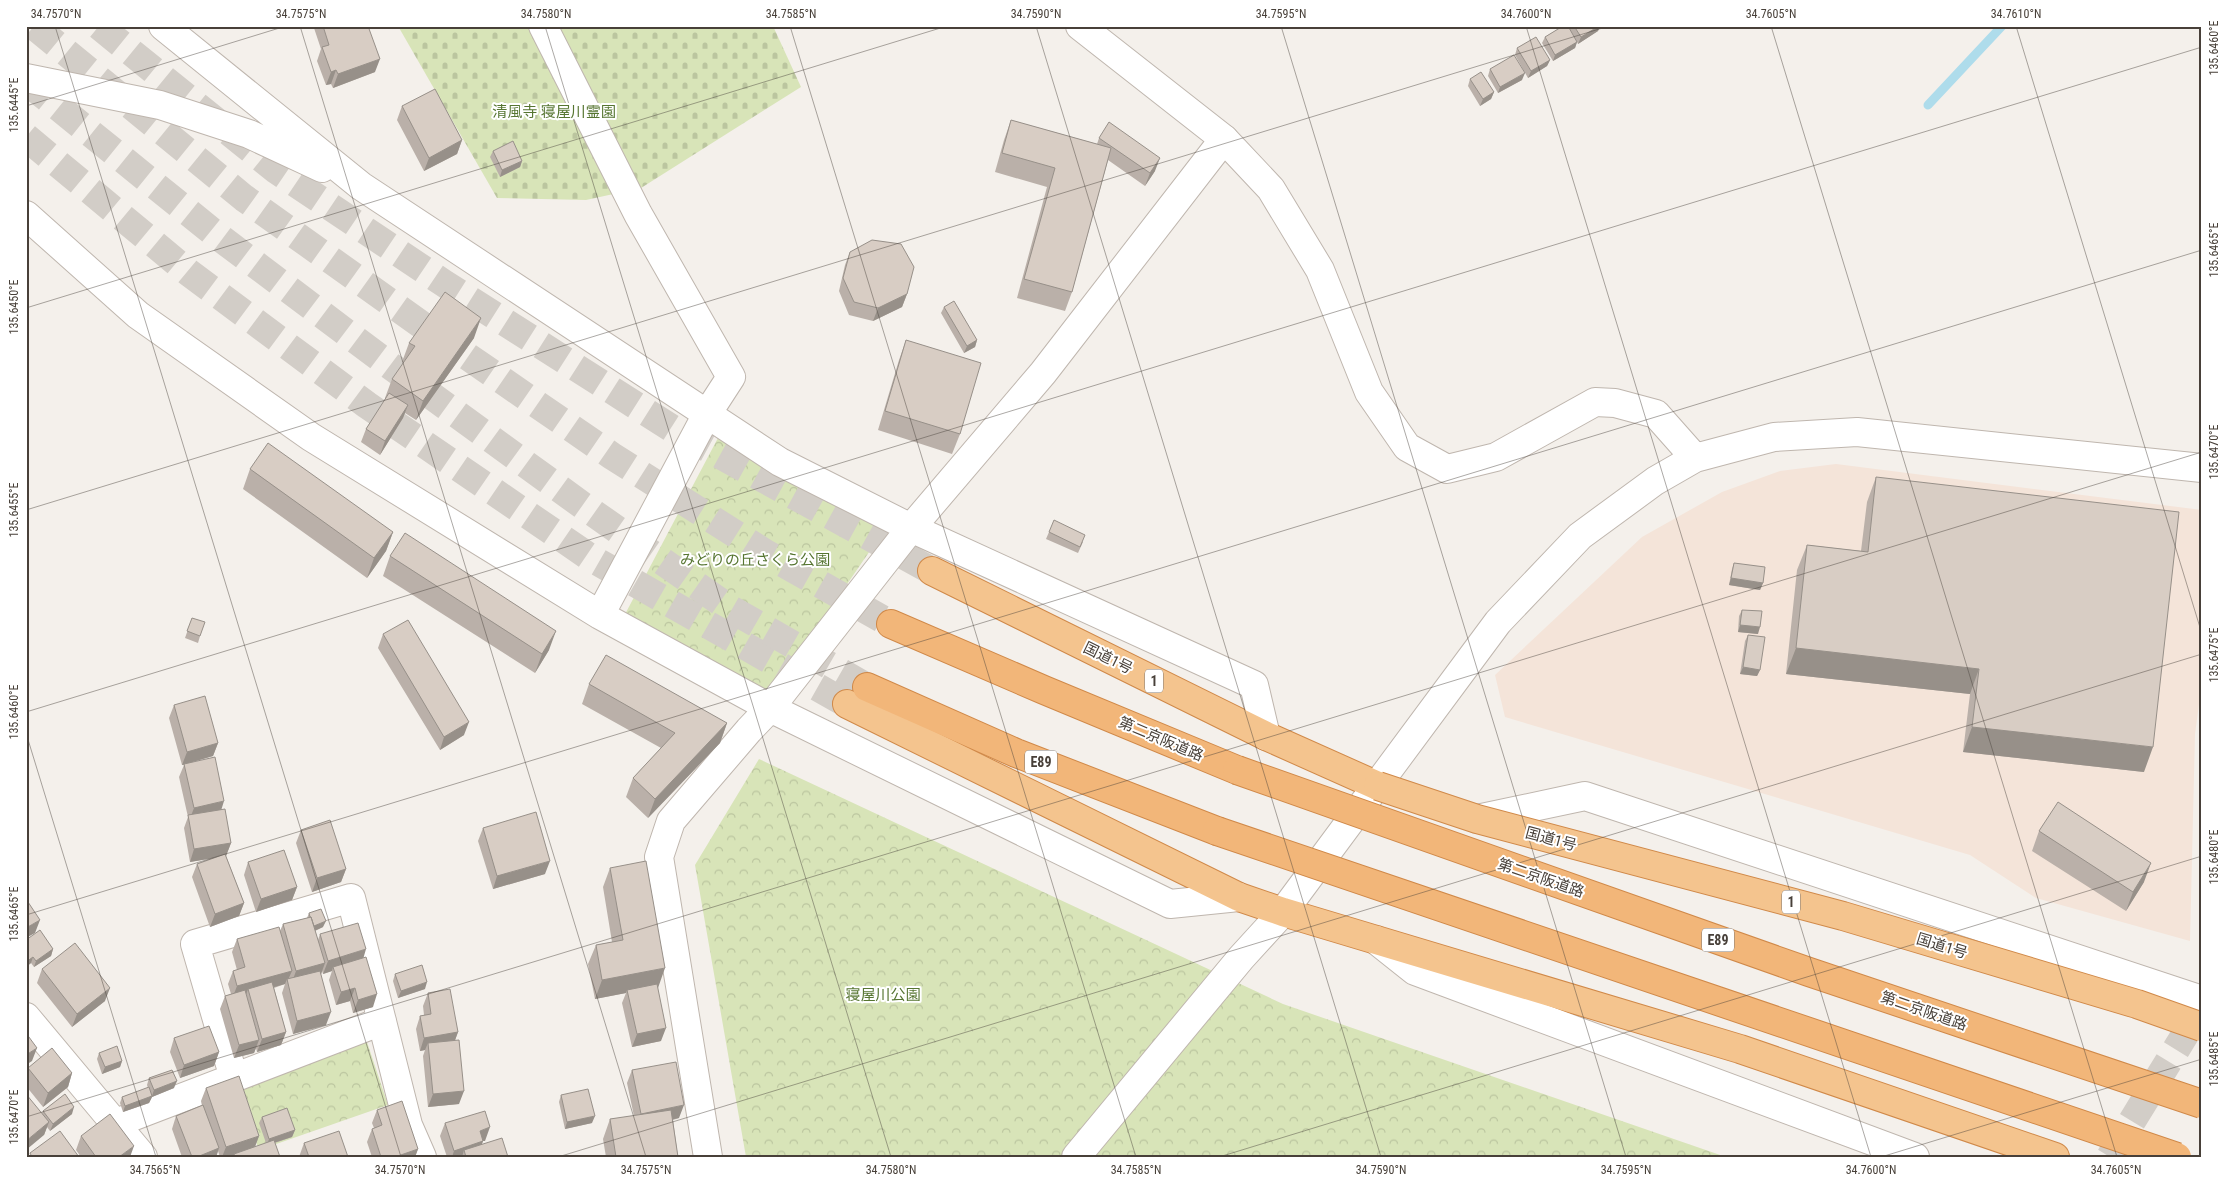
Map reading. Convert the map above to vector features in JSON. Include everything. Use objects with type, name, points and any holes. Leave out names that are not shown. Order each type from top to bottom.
[{"type":"highway","name":"国道1号","points":[[932,571],[1266,736],[1378,786],[1476,819],[1843,916],[2137,1004],[2202,1027]]},
{"type":"highway","name":"第二京阪道路","points":[[891,624],[1237,770],[1809,972],[2202,1104]]},
{"type":"highway","name":"E89","points":[[867,687],[1016,753],[1217,831],[2177,1157]]},
{"type":"highway","points":[[846,704],[1239,897],[1283,912],[1740,1049],[2055,1157]]},
{"type":"street","points":[[163,26],[361,186],[780,462],[912,528],[1254,685],[1266,736]]},
{"type":"street","points":[[543,26],[638,214],[731,377],[707,414],[600,615]]},
{"type":"street","points":[[1080,26],[1224,139],[1271,189],[1320,270],[1369,392],[1407,447],[1447,469],[1496,457],[1595,402],[1615,403],[1656,414],[1695,458]]},
{"type":"street","points":[[26,78],[160,105],[249,134],[361,186]]},
{"type":"street","points":[[708,1157],[659,857],[671,821],[770,708],[912,528],[1043,373],[1224,139]]},
{"type":"street","points":[[26,215],[138,315],[311,437],[600,615],[770,708],[1170,904],[1239,897]]},
{"type":"street","points":[[1076,1157],[1241,958],[1283,912],[1498,622],[1580,536],[1655,481],[1695,458],[1774,437],[1857,432],[2202,468]]},
{"type":"street","points":[[1476,819],[1585,796],[2202,1000]]},
{"type":"street","points":[[234,1078],[195,944],[351,898],[408,1125],[422,1157]]},
{"type":"street","points":[[1373,938],[1415,971],[1915,1157]]},
{"type":"street","points":[[26,1017],[143,1157]]},
{"type":"street","points":[[116,1123],[382,1021]]},
{"type":"shaded area","points":[[1836,464],[2202,510],[2202,682],[2195,734],[2190,941],[2036,898],[1970,855],[1505,717],[1495,675],[1642,537],[1722,492],[1780,471]]},
{"type":"green space","name":"清風寺 寝屋川霊園","points":[[398,26],[773,26],[801,87],[641,188],[586,200],[497,198]]},
{"type":"green space","name":"みどりの丘さくら公園","points":[[719,436],[887,526],[760,711],[622,620]]},
{"type":"green space","name":"寝屋川公園","points":[[759,759],[1283,1004],[1726,1157],[746,1157],[695,865]]},
{"type":"green space","points":[[366,1039],[388,1105],[259,1150],[236,1084]]},
{"type":"building","points":[[323,26],[368,26],[380,59],[338,74],[336,70],[331,72],[322,47],[329,45]]},
{"type":"building","points":[[1563,26],[1568,26],[1577,42],[1555,55],[1545,37]]},
{"type":"building","points":[[1574,26],[1599,26],[1581,37]]},
{"type":"building","points":[[1536,37],[1550,60],[1531,71],[1517,48]]},
{"type":"building","points":[[1514,55],[1525,73],[1500,87],[1490,69]]},
{"type":"building","points":[[1481,72],[1494,92],[1483,99],[1470,79]]},
{"type":"building","points":[[435,89],[462,140],[429,158],[402,106]]},
{"type":"building","points":[[1011,120],[1111,148],[1072,292],[1024,279],[1055,168],[1002,153]]},
{"type":"building","points":[[1109,122],[1160,158],[1150,173],[1099,138]]},
{"type":"building","points":[[513,141],[522,161],[502,170],[493,151]]},
{"type":"building","points":[[872,240],[901,244],[914,267],[907,294],[878,308],[854,302],[843,278],[850,252]]},
{"type":"building","points":[[445,292],[481,318],[423,401],[392,379],[415,346],[409,343]]},
{"type":"building","points":[[954,301],[977,340],[967,346],[944,307]]},
{"type":"building","points":[[906,340],[981,363],[960,434],[885,411]]},
{"type":"building","points":[[389,393],[408,405],[385,441],[366,429]]},
{"type":"building","points":[[268,443],[393,532],[374,558],[250,469]]},
{"type":"building","points":[[1876,477],[2179,512],[2153,747],[1972,727],[1979,669],[1796,648],[1807,545],[1868,552]]},
{"type":"building","points":[[1054,520],[1085,535],[1080,547],[1049,532]]},
{"type":"building","points":[[405,533],[556,631],[542,654],[390,556]]},
{"type":"building","points":[[1734,563],[1765,567],[1763,583],[1731,578]]},
{"type":"building","points":[[1742,610],[1762,611],[1760,627],[1740,625]]},
{"type":"building","points":[[192,618],[205,622],[200,636],[187,631]]},
{"type":"building","points":[[408,620],[469,722],[444,737],[383,634]]},
{"type":"building","points":[[1748,635],[1765,637],[1760,670],[1743,667]]},
{"type":"building","points":[[606,655],[727,723],[655,799],[633,778],[675,733],[589,684]]},
{"type":"building","points":[[205,696],[218,743],[187,752],[174,705]]},
{"type":"building","points":[[215,757],[224,801],[194,808],[184,764]]},
{"type":"building","points":[[2058,802],[2151,863],[2133,892],[2039,831]]},
{"type":"building","points":[[225,809],[231,843],[194,849],[188,815]]},
{"type":"building","points":[[536,812],[550,861],[497,876],[483,828]]},
{"type":"building","points":[[330,820],[346,869],[317,878],[301,830]]},
{"type":"building","points":[[284,850],[297,887],[261,899],[248,862]]},
{"type":"building","points":[[225,854],[244,903],[215,914],[197,864]]},
{"type":"building","points":[[646,861],[665,968],[602,980],[596,945],[623,940],[610,868]]},
{"type":"building","points":[[26,899],[40,920],[26,928]]},
{"type":"building","points":[[321,909],[326,921],[314,926],[309,913]]},
{"type":"building","points":[[311,917],[325,963],[296,971],[283,924]]},
{"type":"building","points":[[358,923],[366,949],[328,961],[320,934]]},
{"type":"building","points":[[279,927],[292,971],[237,986],[233,971],[245,967],[237,939]]},
{"type":"building","points":[[40,930],[53,949],[36,961],[33,957],[26,962],[26,940]]},
{"type":"building","points":[[75,943],[110,988],[77,1014],[42,969]]},
{"type":"building","points":[[366,957],[377,994],[358,1000],[355,988],[341,992],[333,967]]},
{"type":"building","points":[[422,965],[427,982],[401,991],[395,974]]},
{"type":"building","points":[[320,971],[331,1012],[297,1021],[287,979]]},
{"type":"building","points":[[272,982],[286,1032],[262,1039],[248,989]]},
{"type":"building","points":[[657,984],[666,1028],[637,1034],[627,990]]},
{"type":"building","points":[[450,989],[458,1032],[424,1038],[420,1016],[431,1014],[428,993]]},
{"type":"building","points":[[245,990],[259,1040],[239,1045],[225,996]]},
{"type":"building","points":[[209,1026],[219,1052],[184,1065],[174,1038]]},
{"type":"building","points":[[26,1033],[37,1048],[26,1055]]},
{"type":"building","points":[[459,1040],[464,1091],[433,1094],[428,1043]]},
{"type":"building","points":[[117,1046],[122,1061],[105,1067],[99,1053]]},
{"type":"building","points":[[52,1048],[72,1073],[48,1093],[28,1068]]},
{"type":"building","points":[[676,1062],[684,1105],[641,1114],[632,1070]]},
{"type":"building","points":[[172,1070],[177,1081],[154,1090],[149,1078]]},
{"type":"building","points":[[239,1076],[259,1136],[226,1147],[206,1088]]},
{"type":"building","points":[[149,1087],[152,1096],[125,1106],[122,1097]]},
{"type":"building","points":[[588,1089],[595,1116],[567,1122],[561,1095]]},
{"type":"building","points":[[26,1094],[49,1122],[26,1141]]},
{"type":"building","points":[[65,1094],[74,1107],[53,1124],[43,1111]]},
{"type":"building","points":[[402,1101],[418,1149],[395,1157],[381,1157],[372,1129],[382,1125],[377,1110]]},
{"type":"building","points":[[203,1105],[219,1148],[197,1157],[192,1157],[176,1116]]},
{"type":"building","points":[[287,1108],[295,1130],[269,1139],[262,1117]]},
{"type":"building","points":[[671,1110],[678,1157],[616,1157],[610,1119]]},
{"type":"building","points":[[485,1111],[490,1127],[480,1131],[483,1141],[454,1151],[445,1123]]},
{"type":"building","points":[[110,1114],[134,1146],[119,1157],[96,1157],[81,1136]]},
{"type":"building","points":[[60,1131],[79,1157],[32,1157],[30,1153]]},
{"type":"building","points":[[339,1131],[348,1157],[309,1157],[304,1143]]},
{"type":"building","points":[[502,1138],[508,1157],[466,1157],[464,1150]]},
{"type":"building","points":[[274,1140],[280,1157],[235,1157],[234,1154]]},
{"type":"waterway","points":[[1928,105],[2002,26]]},
{"type":"tunnel","points":[[34,26],[244,198],[419,323],[612,456],[767,554],[891,624]]},
{"type":"tunnel","points":[[99,26],[276,170],[445,284],[676,431],[932,571]]},
{"type":"tunnel","points":[[26,81],[219,237],[392,367],[582,505],[729,608],[867,687]]},
{"type":"tunnel","points":[[26,137],[188,272],[367,405],[591,558],[847,704]]},
{"type":"tunnel","points":[[2110,1157],[2202,1007]]}]
